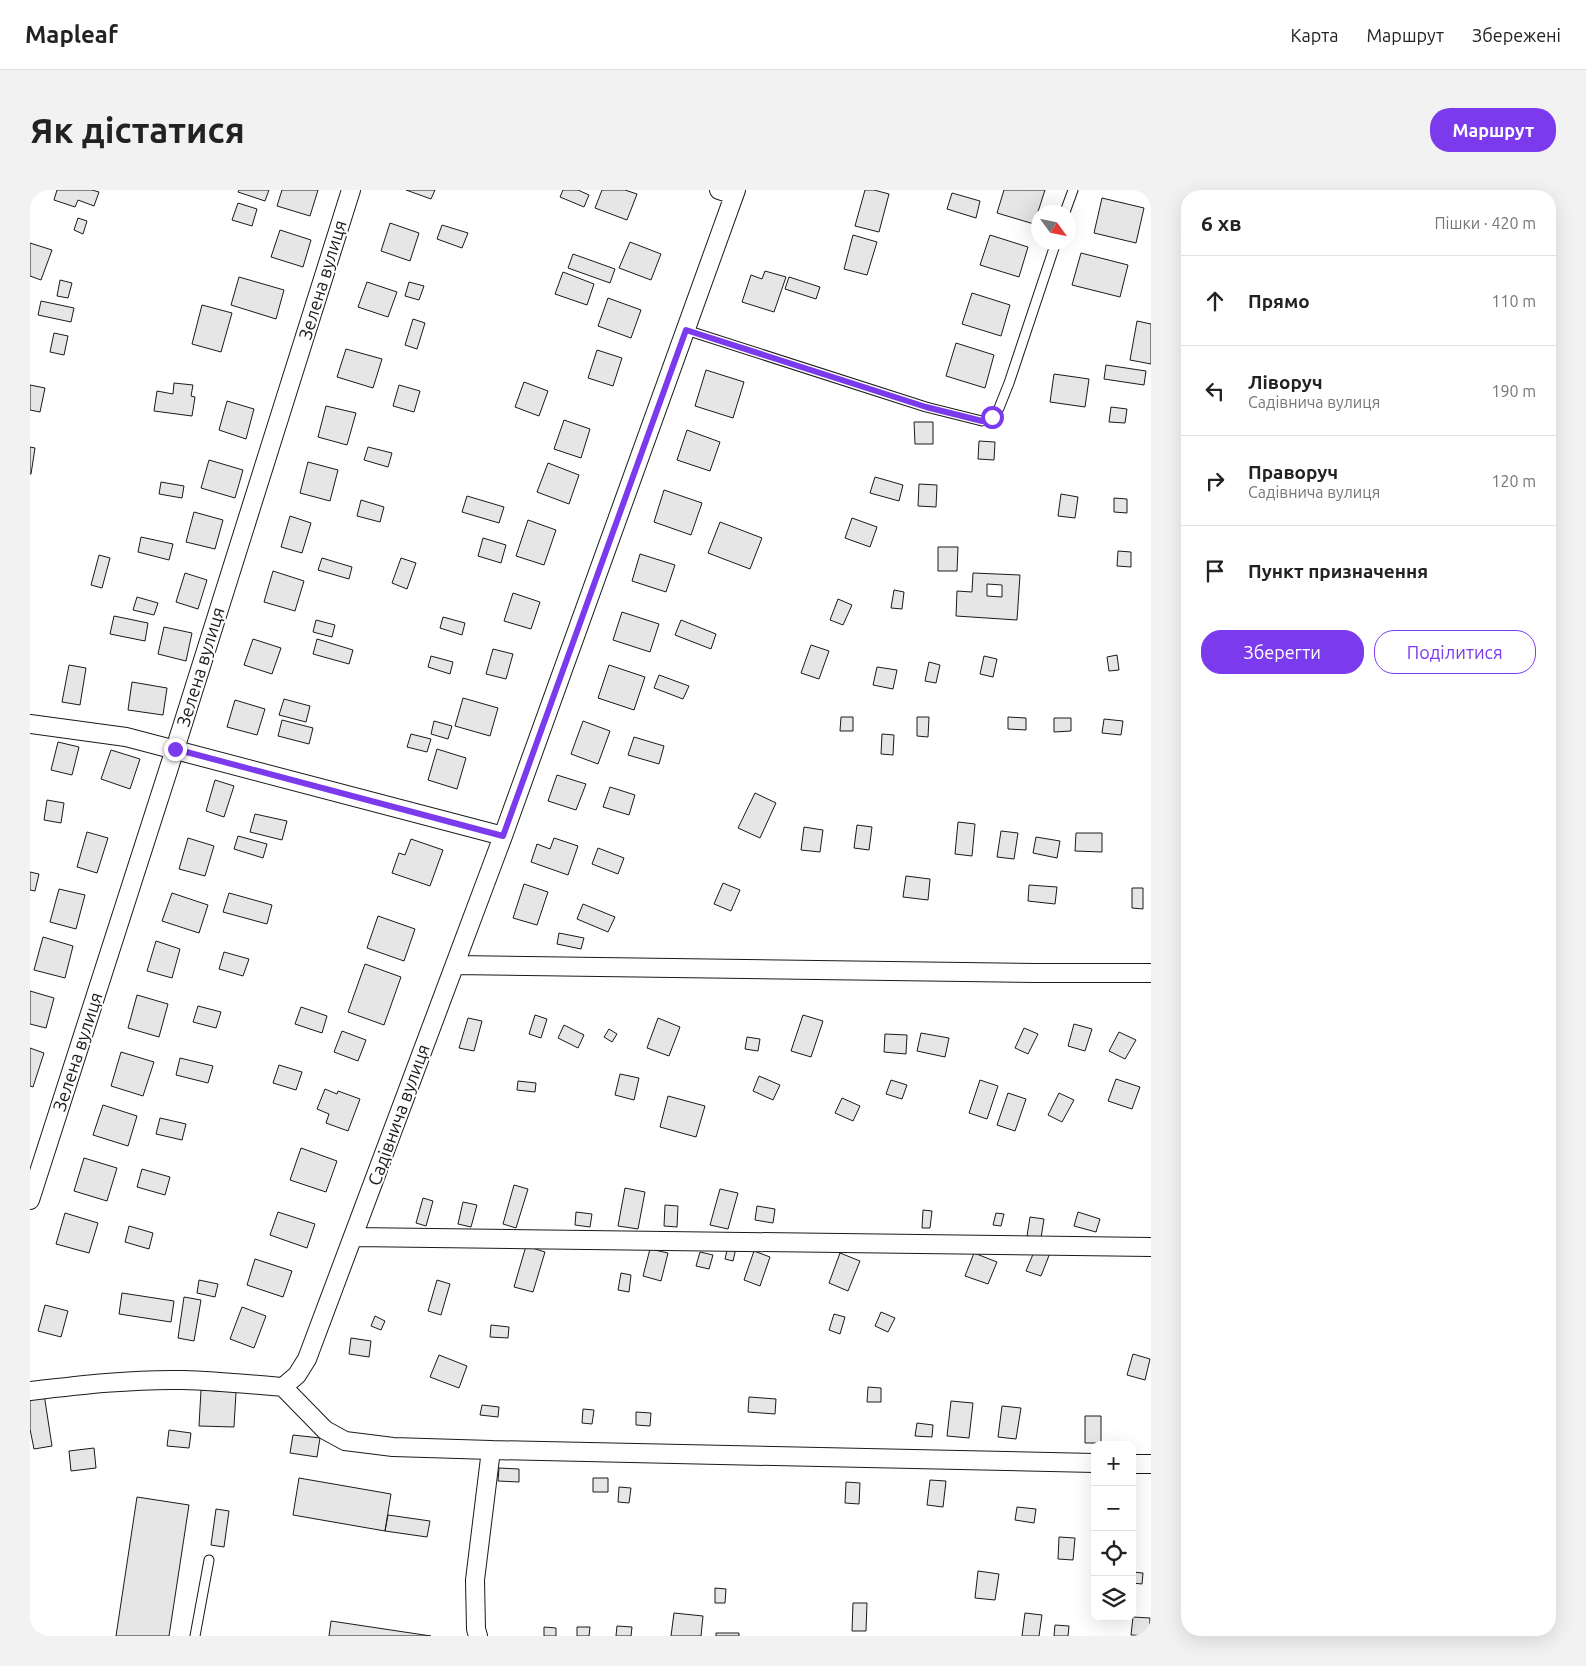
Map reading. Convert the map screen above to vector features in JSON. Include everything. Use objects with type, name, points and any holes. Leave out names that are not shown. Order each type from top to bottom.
[{"type":"street","name":"Зелена вулиця","points":[[30,1200],[352,190]]},
{"type":"street","name":"Садівнича вулиця","points":[[282,1387],[297,1375],[307,1359],[354,1238],[503,836],[686,330],[729,192]]},
{"type":"street","points":[[30,724],[126,736],[503,836]]},
{"type":"street","points":[[455,965],[1151,973]]},
{"type":"street","points":[[354,1238],[1151,1247]]},
{"type":"street","points":[[30,1391],[80,1385],[164,1380],[282,1387],[324,1430],[345,1441],[393,1446],[491,1450],[1091,1463]]},
{"type":"street","points":[[478,1636],[476,1629],[475,1580],[491,1450]]},
{"type":"street","points":[[1136,1464],[1151,1464]]},
{"type":"lane","points":[[1068,205],[1073,190]]},
{"type":"lane","points":[[686,330],[926,407],[982,421],[992,417],[999,408],[1053,250]]},
{"type":"lane","points":[[195,1636],[209,1560]]},
{"type":"building","points":[[57,190],[92,190],[99,192],[94,206],[78,200],[75,207],[54,200]]},
{"type":"building","points":[[239,190],[269,190],[265,201],[238,192]]},
{"type":"building","points":[[282,190],[318,190],[310,216],[277,206]]},
{"type":"building","points":[[406,190],[435,190],[431,199]]},
{"type":"building","points":[[563,190],[578,190],[589,195],[584,207],[560,197]]},
{"type":"building","points":[[602,190],[625,190],[637,194],[627,220],[595,208]]},
{"type":"building","points":[[865,190],[889,194],[879,232],[855,226]]},
{"type":"building","points":[[1004,190],[1045,190],[1040,205],[1031,205],[1031,223],[997,213]]},
{"type":"building","points":[[952,193],[980,201],[976,218],[947,209]]},
{"type":"building","points":[[1102,198],[1144,208],[1136,243],[1094,233]]},
{"type":"building","points":[[238,203],[257,209],[252,226],[232,220]]},
{"type":"building","points":[[78,218],[87,221],[83,234],[74,230]]},
{"type":"building","points":[[390,223],[419,233],[410,261],[381,251]]},
{"type":"building","points":[[442,225],[468,233],[462,248],[437,239]]},
{"type":"building","points":[[280,230],[311,240],[303,267],[271,257]]},
{"type":"building","points":[[853,235],[877,242],[867,275],[844,269]]},
{"type":"building","points":[[990,235],[1028,247],[1019,277],[980,265]]},
{"type":"building","points":[[630,242],[661,254],[651,280],[619,268]]},
{"type":"building","points":[[30,243],[52,250],[41,280],[30,276]]},
{"type":"building","points":[[1081,253],[1128,265],[1120,297],[1072,285]]},
{"type":"building","points":[[573,254],[615,269],[610,283],[568,268]]},
{"type":"building","points":[[765,271],[786,277],[774,312],[742,302],[751,275],[762,279]]},
{"type":"building","points":[[563,272],[594,284],[587,305],[555,294]]},
{"type":"building","points":[[239,277],[284,290],[276,319],[231,305]]},
{"type":"building","points":[[789,277],[820,287],[816,299],[785,289]]},
{"type":"building","points":[[60,280],[72,283],[68,298],[57,296]]},
{"type":"building","points":[[367,282],[397,292],[388,317],[358,307]]},
{"type":"building","points":[[409,282],[424,286],[419,300],[405,296]]},
{"type":"building","points":[[972,293],[1010,305],[1001,336],[962,324]]},
{"type":"building","points":[[608,298],[641,310],[631,338],[598,326]]},
{"type":"building","points":[[41,301],[74,308],[71,322],[38,315]]},
{"type":"building","points":[[202,305],[232,313],[221,352],[192,344]]},
{"type":"building","points":[[413,319],[425,323],[417,349],[405,345]]},
{"type":"building","points":[[1137,321],[1151,324],[1151,364],[1130,360]]},
{"type":"building","points":[[54,333],[68,336],[64,355],[50,352]]},
{"type":"building","points":[[956,343],[994,355],[985,388],[946,376]]},
{"type":"building","points":[[346,349],[382,359],[373,388],[337,377]]},
{"type":"building","points":[[597,350],[622,358],[613,386],[588,378]]},
{"type":"building","points":[[1106,365],[1146,371],[1144,385],[1104,379]]},
{"type":"building","points":[[706,370],[744,382],[733,418],[695,406]]},
{"type":"building","points":[[1054,374],[1089,379],[1085,407],[1050,402]]},
{"type":"building","points":[[524,382],[548,391],[539,416],[515,407]]},
{"type":"building","points":[[174,383],[193,385],[191,396],[195,397],[192,416],[154,411],[157,391],[173,394]]},
{"type":"building","points":[[30,385],[45,388],[40,412],[30,410]]},
{"type":"building","points":[[399,385],[420,391],[414,412],[393,406]]},
{"type":"building","points":[[227,401],[254,409],[246,439],[219,430]]},
{"type":"building","points":[[326,406],[356,413],[347,445],[318,437]]},
{"type":"building","points":[[1111,407],[1127,409],[1125,423],[1109,422]]},
{"type":"building","points":[[564,420],[590,429],[581,458],[554,449]]},
{"type":"building","points":[[914,422],[933,422],[933,444],[915,444]]},
{"type":"building","points":[[687,430],[720,442],[710,471],[677,460]]},
{"type":"building","points":[[979,441],[995,442],[994,460],[978,459]]},
{"type":"building","points":[[30,447],[35,448],[31,474],[30,474]]},
{"type":"building","points":[[368,447],[392,453],[388,467],[364,460]]},
{"type":"building","points":[[209,460],[243,470],[235,498],[201,488]]},
{"type":"building","points":[[308,462],[338,470],[330,501],[300,493]]},
{"type":"building","points":[[548,463],[579,475],[569,504],[537,492]]},
{"type":"building","points":[[875,477],[903,485],[899,501],[870,493]]},
{"type":"building","points":[[161,482],[184,486],[182,498],[159,494]]},
{"type":"building","points":[[919,484],[937,485],[936,507],[918,506]]},
{"type":"building","points":[[664,490],[702,503],[691,535],[654,522]]},
{"type":"building","points":[[1061,494],[1078,497],[1075,518],[1058,516]]},
{"type":"building","points":[[467,496],[504,507],[499,523],[462,512]]},
{"type":"building","points":[[1114,498],[1127,499],[1127,513],[1114,512]]},
{"type":"building","points":[[361,500],[384,507],[380,522],[357,516]]},
{"type":"building","points":[[194,512],[223,520],[215,549],[186,542]]},
{"type":"building","points":[[290,516],[311,523],[302,553],[281,547]]},
{"type":"building","points":[[852,518],[877,527],[870,547],[845,538]]},
{"type":"building","points":[[528,520],[556,530],[544,565],[516,556]]},
{"type":"building","points":[[720,522],[762,538],[750,569],[708,553]]},
{"type":"building","points":[[141,537],[173,544],[169,560],[138,552]]},
{"type":"building","points":[[483,538],[506,545],[501,563],[478,556]]},
{"type":"building","points":[[938,547],[958,547],[957,571],[938,571]]},
{"type":"building","points":[[1118,551],[1131,552],[1131,567],[1117,566]]},
{"type":"building","points":[[640,554],[675,565],[666,592],[632,581]]},
{"type":"building","points":[[99,555],[110,558],[102,588],[91,585]]},
{"type":"building","points":[[322,558],[352,567],[349,579],[318,570]]},
{"type":"building","points":[[401,558],[416,563],[407,589],[392,583]]},
{"type":"building","points":[[273,571],[304,581],[295,611],[264,602]]},
{"type":"building","points":[[185,573],[207,580],[198,609],[176,602]]},
{"type":"building","points":[[973,573],[1020,575],[1017,620],[956,616],[957,591],[972,592]],"holes":[[[987,584],[1002,585],[1002,597],[987,596]]]},
{"type":"building","points":[[894,590],[904,592],[902,609],[891,608]]},
{"type":"building","points":[[513,593],[540,602],[531,629],[504,621]]},
{"type":"building","points":[[137,597],[158,603],[154,615],[133,610]]},
{"type":"building","points":[[838,599],[852,605],[843,625],[830,620]]},
{"type":"building","points":[[622,612],[659,624],[650,652],[613,640]]},
{"type":"building","points":[[114,616],[148,623],[145,641],[110,634]]},
{"type":"building","points":[[443,617],[465,623],[462,635],[440,628]]},
{"type":"building","points":[[316,620],[335,625],[332,637],[313,632]]},
{"type":"building","points":[[681,620],[716,634],[711,649],[675,635]]},
{"type":"building","points":[[164,627],[192,633],[186,661],[158,654]]},
{"type":"building","points":[[253,639],[281,648],[272,674],[244,665]]},
{"type":"building","points":[[317,639],[353,650],[349,664],[313,654]]},
{"type":"building","points":[[811,645],[829,651],[819,679],[801,673]]},
{"type":"building","points":[[493,649],[513,654],[506,679],[486,674]]},
{"type":"building","points":[[1117,655],[1119,670],[1109,671],[1107,657]]},
{"type":"building","points":[[431,656],[453,662],[450,674],[428,667]]},
{"type":"building","points":[[984,656],[997,659],[993,677],[980,674]]},
{"type":"building","points":[[929,662],[940,665],[936,683],[925,681]]},
{"type":"building","points":[[69,665],[86,668],[80,705],[62,702]]},
{"type":"building","points":[[609,665],[645,677],[634,710],[598,698]]},
{"type":"building","points":[[877,667],[897,670],[893,689],[873,685]]},
{"type":"building","points":[[659,675],[689,686],[683,699],[654,688]]},
{"type":"building","points":[[132,682],[167,688],[163,715],[128,710]]},
{"type":"building","points":[[463,698],[498,708],[490,736],[455,726]]},
{"type":"building","points":[[284,699],[310,706],[306,722],[279,715]]},
{"type":"building","points":[[235,700],[265,709],[257,735],[227,727]]},
{"type":"building","points":[[841,717],[853,717],[853,731],[840,731]]},
{"type":"building","points":[[917,717],[929,717],[928,737],[917,736]]},
{"type":"building","points":[[1008,717],[1026,718],[1026,730],[1008,729]]},
{"type":"building","points":[[1054,718],[1071,718],[1071,731],[1054,732]]},
{"type":"building","points":[[1104,719],[1123,721],[1121,735],[1102,733]]},
{"type":"building","points":[[282,720],[313,728],[309,744],[278,736]]},
{"type":"building","points":[[434,721],[452,726],[448,739],[431,734]]},
{"type":"building","points":[[583,721],[610,731],[598,764],[571,754]]},
{"type":"building","points":[[411,734],[431,739],[427,752],[407,747]]},
{"type":"building","points":[[882,734],[894,735],[893,755],[881,754]]},
{"type":"building","points":[[634,737],[664,746],[659,764],[628,755]]},
{"type":"building","points":[[58,742],[79,747],[72,775],[51,770]]},
{"type":"building","points":[[437,749],[466,758],[457,789],[428,780]]},
{"type":"building","points":[[111,750],[140,759],[130,789],[101,779]]},
{"type":"building","points":[[557,775],[586,784],[576,810],[548,801]]},
{"type":"building","points":[[215,780],[234,786],[224,817],[206,811]]},
{"type":"building","points":[[610,787],[635,795],[629,815],[603,807]]},
{"type":"building","points":[[755,793],[776,803],[760,838],[738,828]]},
{"type":"building","points":[[47,800],[64,803],[61,823],[44,820]]},
{"type":"building","points":[[255,814],[287,821],[282,840],[250,832]]},
{"type":"building","points":[[958,822],[975,824],[972,856],[955,854]]},
{"type":"building","points":[[857,825],[872,827],[869,850],[854,848]]},
{"type":"building","points":[[804,827],[823,830],[820,852],[801,850]]},
{"type":"building","points":[[1001,831],[1018,833],[1014,859],[997,857]]},
{"type":"building","points":[[87,832],[108,838],[97,873],[77,867]]},
{"type":"building","points":[[1076,833],[1102,833],[1102,852],[1075,851]]},
{"type":"building","points":[[238,836],[267,844],[263,858],[234,849]]},
{"type":"building","points":[[1036,837],[1060,841],[1057,858],[1033,853]]},
{"type":"building","points":[[188,838],[214,846],[205,876],[179,869]]},
{"type":"building","points":[[554,838],[578,846],[568,875],[531,862],[537,844],[550,849]]},
{"type":"building","points":[[411,839],[443,850],[430,886],[392,873],[399,853],[405,855]]},
{"type":"building","points":[[598,848],[624,858],[618,874],[592,864]]},
{"type":"building","points":[[30,872],[39,874],[35,891],[30,890]]},
{"type":"building","points":[[906,876],[930,879],[928,900],[903,897]]},
{"type":"building","points":[[723,883],[740,890],[731,911],[714,904]]},
{"type":"building","points":[[524,884],[548,892],[537,925],[513,918]]},
{"type":"building","points":[[1029,885],[1057,887],[1055,904],[1028,901]]},
{"type":"building","points":[[1132,888],[1143,888],[1143,909],[1132,908]]},
{"type":"building","points":[[59,889],[85,895],[76,929],[50,922]]},
{"type":"building","points":[[172,893],[208,905],[199,933],[162,921]]},
{"type":"building","points":[[229,893],[272,905],[267,924],[223,912]]},
{"type":"building","points":[[583,904],[615,917],[608,932],[577,919]]},
{"type":"building","points":[[378,916],[415,929],[404,961],[367,948]]},
{"type":"building","points":[[559,933],[584,938],[581,949],[557,944]]},
{"type":"building","points":[[43,937],[73,946],[65,978],[34,970]]},
{"type":"building","points":[[156,941],[180,949],[172,978],[147,971]]},
{"type":"building","points":[[224,952],[249,959],[243,976],[219,969]]},
{"type":"building","points":[[365,964],[401,977],[384,1025],[348,1012]]},
{"type":"building","points":[[30,991],[54,998],[46,1028],[30,1024]]},
{"type":"building","points":[[137,995],[168,1004],[159,1037],[128,1028]]},
{"type":"building","points":[[198,1006],[221,1012],[216,1028],[193,1022]]},
{"type":"building","points":[[301,1007],[327,1016],[322,1033],[295,1024]]},
{"type":"building","points":[[535,1015],[547,1019],[541,1038],[529,1034]]},
{"type":"building","points":[[803,1015],[823,1021],[811,1057],[791,1051]]},
{"type":"building","points":[[468,1018],[482,1021],[474,1051],[459,1048]]},
{"type":"building","points":[[658,1018],[680,1027],[669,1056],[647,1048]]},
{"type":"building","points":[[1074,1024],[1092,1029],[1085,1051],[1068,1046]]},
{"type":"building","points":[[564,1025],[584,1035],[578,1048],[558,1038]]},
{"type":"building","points":[[1024,1028],[1038,1034],[1028,1054],[1015,1048]]},
{"type":"building","points":[[609,1029],[617,1034],[612,1042],[604,1037]]},
{"type":"building","points":[[342,1031],[366,1040],[358,1061],[334,1052]]},
{"type":"building","points":[[1119,1032],[1136,1040],[1125,1059],[1109,1051]]},
{"type":"building","points":[[921,1033],[949,1038],[945,1057],[917,1051]]},
{"type":"building","points":[[885,1034],[907,1035],[906,1054],[884,1052]]},
{"type":"building","points":[[747,1037],[760,1039],[758,1051],[745,1049]]},
{"type":"building","points":[[30,1048],[44,1053],[33,1087],[30,1086]]},
{"type":"building","points":[[121,1052],[154,1062],[143,1096],[111,1086]]},
{"type":"building","points":[[180,1058],[213,1066],[208,1083],[176,1075]]},
{"type":"building","points":[[279,1065],[302,1072],[296,1090],[273,1083]]},
{"type":"building","points":[[620,1074],[639,1078],[634,1100],[615,1095]]},
{"type":"building","points":[[759,1076],[780,1085],[773,1100],[753,1091]]},
{"type":"building","points":[[1116,1079],[1140,1087],[1132,1109],[1108,1101]]},
{"type":"building","points":[[891,1080],[907,1085],[902,1099],[886,1094]]},
{"type":"building","points":[[980,1080],[998,1086],[987,1119],[969,1113]]},
{"type":"building","points":[[518,1081],[536,1083],[535,1092],[517,1090]]},
{"type":"building","points":[[325,1089],[337,1094],[338,1091],[360,1099],[348,1131],[326,1123],[329,1114],[317,1109]]},
{"type":"building","points":[[1008,1093],[1026,1099],[1015,1131],[997,1125]]},
{"type":"building","points":[[1059,1093],[1074,1100],[1062,1122],[1048,1115]]},
{"type":"building","points":[[668,1096],[705,1106],[696,1137],[660,1127]]},
{"type":"building","points":[[842,1098],[860,1106],[853,1121],[835,1113]]},
{"type":"building","points":[[103,1105],[137,1116],[128,1146],[93,1135]]},
{"type":"building","points":[[160,1118],[186,1124],[182,1140],[156,1134]]},
{"type":"building","points":[[301,1148],[337,1161],[326,1192],[290,1180]]},
{"type":"building","points":[[84,1158],[117,1168],[107,1201],[74,1191]]},
{"type":"building","points":[[142,1169],[170,1177],[165,1195],[137,1187]]},
{"type":"building","points":[[514,1185],[528,1189],[516,1228],[503,1224]]},
{"type":"building","points":[[625,1188],[645,1192],[638,1229],[618,1226]]},
{"type":"building","points":[[720,1189],[738,1193],[728,1229],[710,1225]]},
{"type":"building","points":[[423,1198],[433,1201],[426,1226],[416,1223]]},
{"type":"building","points":[[463,1202],[477,1205],[471,1227],[458,1224]]},
{"type":"building","points":[[665,1205],[678,1206],[677,1227],[664,1226]]},
{"type":"building","points":[[757,1206],[775,1209],[773,1223],[755,1220]]},
{"type":"building","points":[[923,1210],[932,1211],[930,1228],[922,1228]]},
{"type":"building","points":[[278,1212],[315,1224],[307,1248],[270,1235]]},
{"type":"building","points":[[576,1212],[592,1214],[590,1227],[575,1225]]},
{"type":"building","points":[[1078,1212],[1100,1219],[1096,1232],[1074,1226]]},
{"type":"building","points":[[65,1213],[98,1223],[89,1253],[56,1244]]},
{"type":"building","points":[[996,1213],[1004,1214],[1001,1226],[993,1225]]},
{"type":"building","points":[[1030,1217],[1044,1219],[1041,1238],[1027,1236]]},
{"type":"building","points":[[129,1226],[153,1233],[149,1249],[125,1242]]},
{"type":"building","points":[[526,1246],[545,1252],[533,1292],[514,1287]]},
{"type":"building","points":[[728,1246],[736,1248],[733,1261],[725,1259]]},
{"type":"building","points":[[1036,1247],[1050,1253],[1041,1276],[1026,1271]]},
{"type":"building","points":[[650,1249],[668,1253],[661,1281],[643,1276]]},
{"type":"building","points":[[754,1251],[770,1257],[760,1286],[744,1280]]},
{"type":"building","points":[[700,1252],[713,1255],[709,1269],[696,1266]]},
{"type":"building","points":[[840,1253],[860,1261],[848,1291],[829,1283]]},
{"type":"building","points":[[974,1253],[997,1262],[988,1284],[965,1276]]},
{"type":"building","points":[[255,1259],[292,1271],[283,1297],[247,1285]]},
{"type":"building","points":[[621,1273],[631,1275],[629,1292],[618,1290]]},
{"type":"building","points":[[199,1280],[218,1284],[215,1297],[197,1293]]},
{"type":"building","points":[[437,1280],[450,1284],[441,1315],[428,1311]]},
{"type":"building","points":[[122,1293],[174,1301],[171,1322],[119,1314]]},
{"type":"building","points":[[184,1297],[201,1300],[194,1341],[178,1338]]},
{"type":"building","points":[[45,1305],[68,1311],[61,1337],[38,1331]]},
{"type":"building","points":[[242,1307],[266,1316],[254,1348],[230,1339]]},
{"type":"building","points":[[881,1312],[895,1318],[888,1332],[875,1326]]},
{"type":"building","points":[[834,1314],[845,1317],[840,1334],[829,1330]]},
{"type":"building","points":[[375,1316],[385,1321],[381,1330],[371,1326]]},
{"type":"building","points":[[491,1325],[509,1327],[508,1338],[490,1337]]},
{"type":"building","points":[[351,1338],[371,1341],[369,1357],[349,1354]]},
{"type":"building","points":[[1133,1354],[1150,1359],[1145,1380],[1127,1375]]},
{"type":"building","points":[[439,1355],[467,1366],[459,1388],[430,1377]]},
{"type":"building","points":[[868,1387],[881,1388],[881,1402],[867,1402]]},
{"type":"building","points":[[201,1390],[236,1392],[234,1427],[199,1426]]},
{"type":"building","points":[[44,1394],[52,1446],[34,1449],[30,1429],[30,1396]]},
{"type":"building","points":[[749,1397],[776,1399],[775,1414],[748,1412]]},
{"type":"building","points":[[951,1401],[973,1403],[969,1438],[947,1436]]},
{"type":"building","points":[[482,1405],[499,1407],[498,1417],[480,1415]]},
{"type":"building","points":[[1002,1406],[1021,1408],[1016,1439],[998,1437]]},
{"type":"building","points":[[583,1409],[594,1410],[592,1424],[582,1423]]},
{"type":"building","points":[[636,1412],[651,1413],[650,1426],[636,1425]]},
{"type":"building","points":[[1085,1416],[1101,1416],[1101,1441],[1085,1443]]},
{"type":"building","points":[[917,1423],[933,1425],[932,1437],[915,1436]]},
{"type":"building","points":[[169,1430],[191,1433],[189,1448],[167,1446]]},
{"type":"building","points":[[293,1435],[320,1438],[317,1457],[290,1453]]},
{"type":"building","points":[[94,1448],[96,1468],[71,1471],[69,1451]]},
{"type":"building","points":[[499,1468],[519,1469],[519,1482],[498,1481]]},
{"type":"building","points":[[299,1478],[391,1494],[385,1531],[293,1515]]},
{"type":"building","points":[[593,1478],[608,1478],[608,1492],[593,1492]]},
{"type":"building","points":[[930,1480],[946,1481],[943,1507],[927,1505]]},
{"type":"building","points":[[846,1482],[860,1483],[859,1504],[845,1503]]},
{"type":"building","points":[[619,1487],[631,1488],[629,1503],[618,1502]]},
{"type":"building","points":[[137,1497],[189,1505],[169,1636],[116,1636]]},
{"type":"building","points":[[1017,1507],[1036,1509],[1034,1523],[1015,1520]]},
{"type":"building","points":[[216,1509],[229,1511],[224,1547],[211,1545]]},
{"type":"building","points":[[388,1515],[430,1521],[427,1537],[385,1531]]},
{"type":"building","points":[[1059,1537],[1075,1538],[1073,1560],[1058,1559]]},
{"type":"building","points":[[978,1571],[999,1574],[995,1600],[975,1598]]},
{"type":"building","points":[[1136,1572],[1143,1573],[1142,1584],[1136,1583]]},
{"type":"building","points":[[715,1588],[726,1589],[725,1603],[715,1603]]},
{"type":"building","points":[[853,1603],[867,1603],[866,1631],[852,1631]]},
{"type":"building","points":[[674,1613],[703,1616],[701,1636],[671,1636]]},
{"type":"building","points":[[1025,1613],[1042,1615],[1039,1636],[1022,1636]]},
{"type":"building","points":[[1136,1617],[1150,1618],[1149,1636],[1131,1635],[1133,1621],[1136,1621]]},
{"type":"building","points":[[331,1621],[431,1636],[329,1636]]},
{"type":"building","points":[[1055,1625],[1069,1626],[1068,1636],[1054,1636]]},
{"type":"building","points":[[617,1626],[632,1627],[631,1636],[616,1636]]},
{"type":"building","points":[[544,1627],[556,1628],[556,1636],[544,1636]]},
{"type":"building","points":[[577,1627],[590,1627],[589,1636],[577,1636]]},
{"type":"building","points":[[716,1633],[739,1633],[739,1636],[716,1636]]},
{"type":"route","points":[[175,749],[503,836],[686,330],[926,407],[982,421],[992,417]]}]
